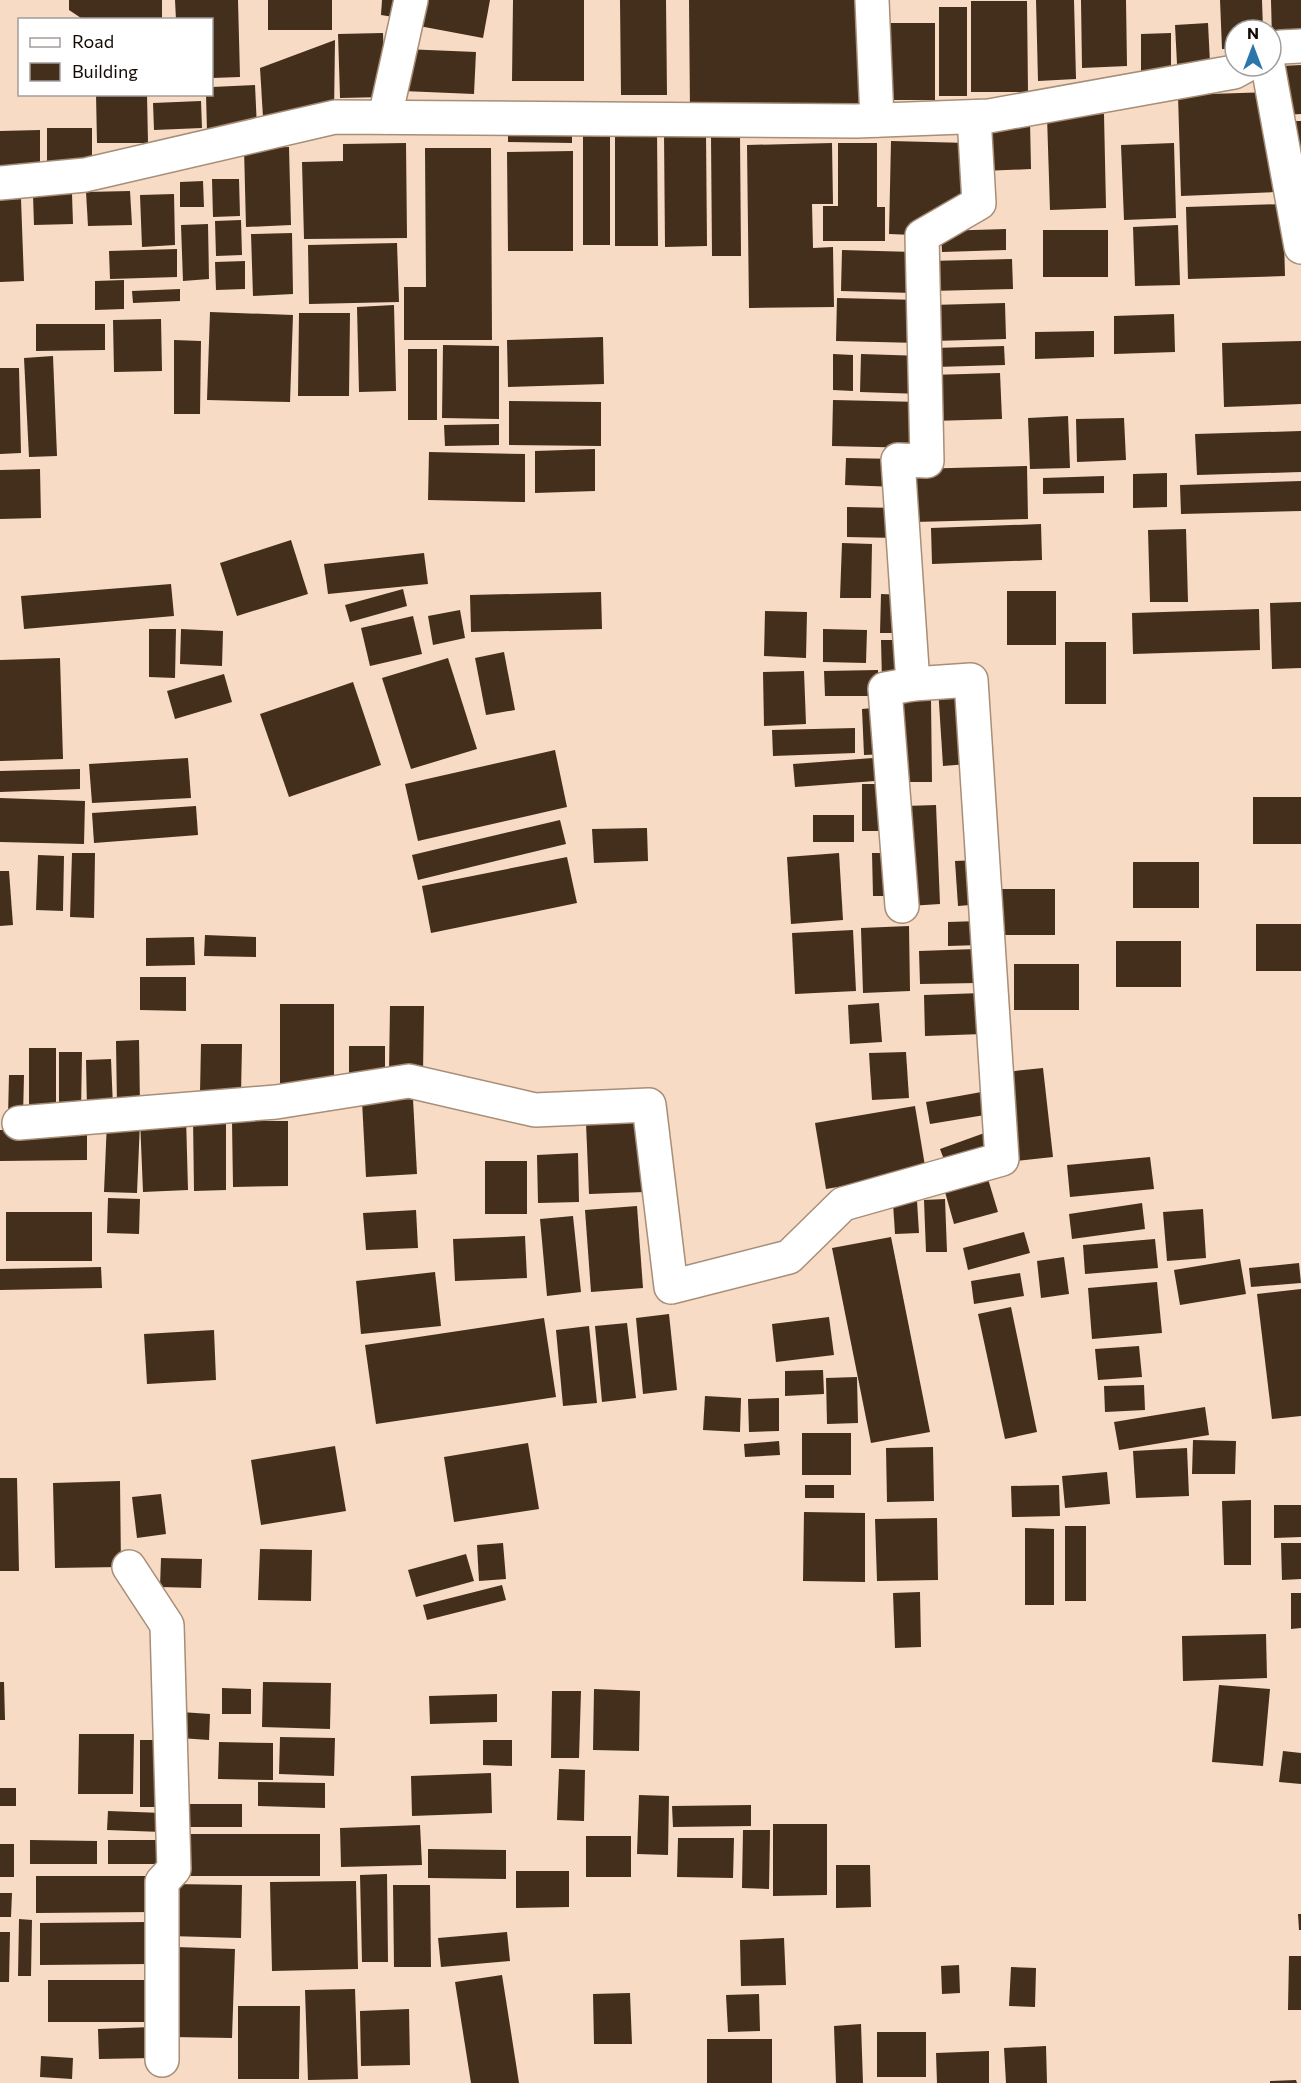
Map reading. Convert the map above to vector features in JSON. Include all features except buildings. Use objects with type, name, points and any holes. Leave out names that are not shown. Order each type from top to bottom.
[{"type":"street","points":[[385,117],[411,0]]},
{"type":"street","points":[[872,0],[877,120]]},
{"type":"street","points":[[1283,47],[1301,46]]},
{"type":"street","points":[[0,183],[85,175],[335,117],[877,120],[974,117],[1223,74]]},
{"type":"street","points":[[1270,78],[1301,247]]},
{"type":"street","points":[[913,684],[898,460],[927,461],[922,236],[979,203],[974,117]]},
{"type":"street","points":[[19,1122],[276,1102],[409,1081],[536,1110],[649,1105],[671,1287],[789,1257],[843,1204],[1002,1159],[971,680],[913,684],[885,689],[902,906]]},
{"type":"street","points":[[129,1567],[166,1625],[174,1869],[162,1882],[162,2060]]}]
